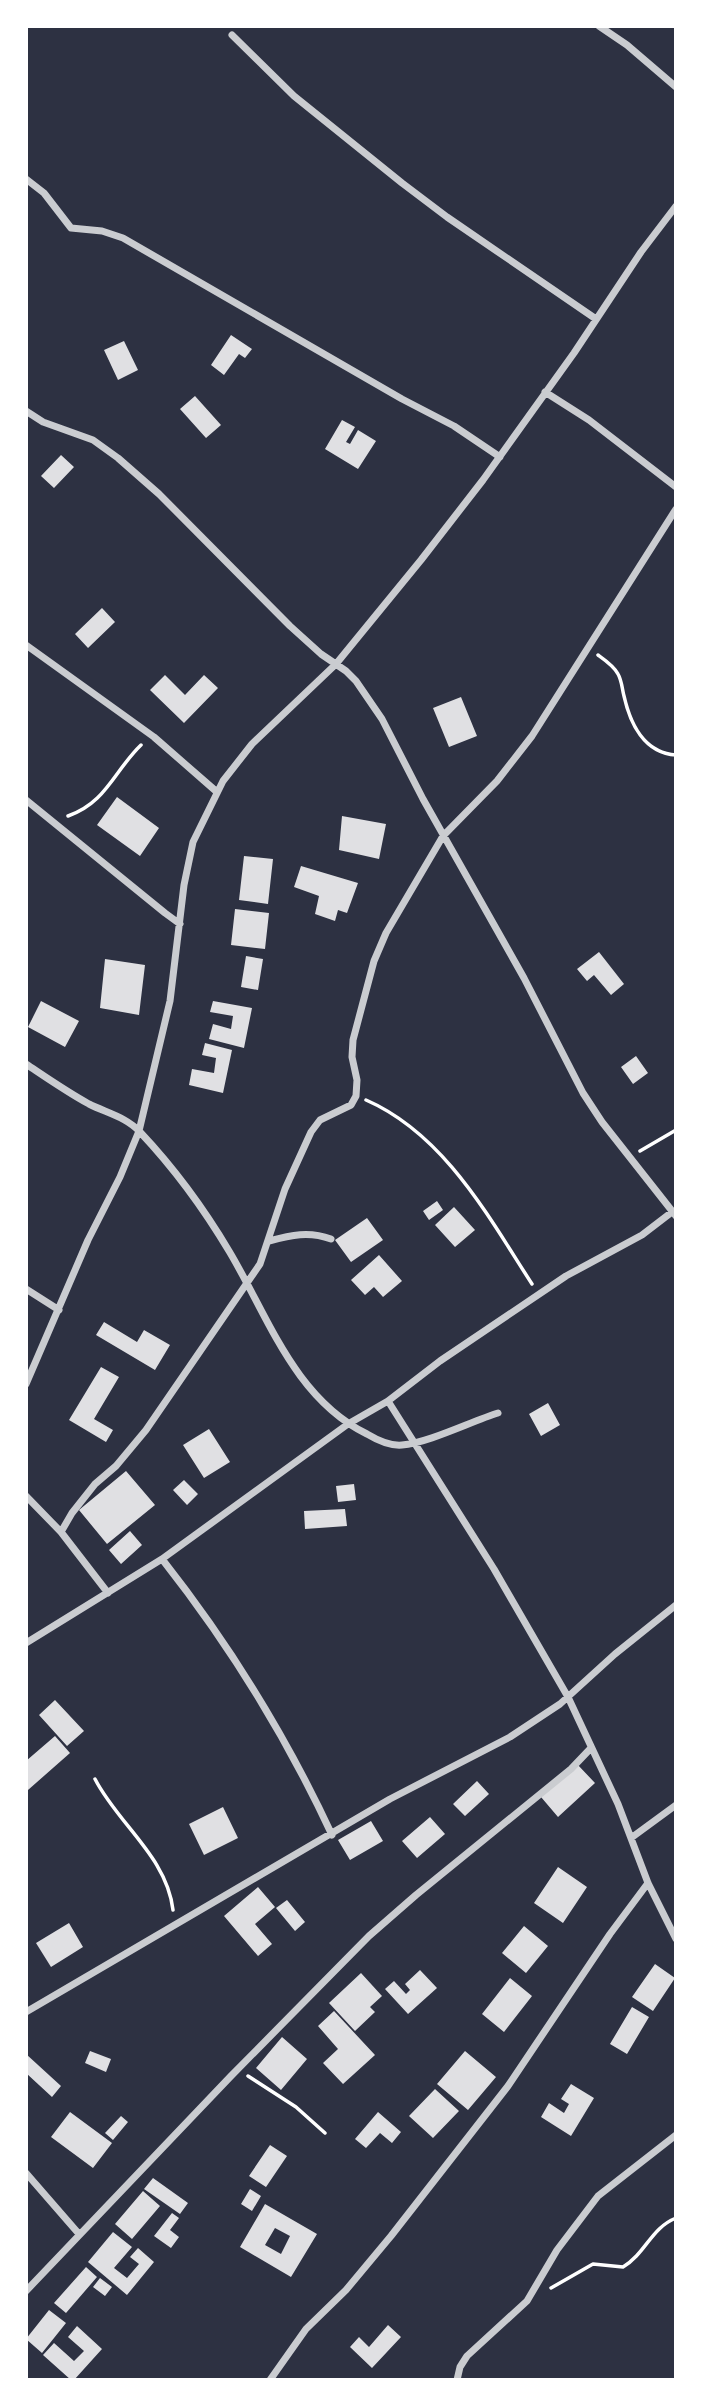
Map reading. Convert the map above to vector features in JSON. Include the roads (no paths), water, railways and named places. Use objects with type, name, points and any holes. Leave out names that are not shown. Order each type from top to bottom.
[{"type":"street","points":[[598,26],[626,44],[676,87]]},
{"type":"street","points":[[232,34],[294,96],[402,183],[596,319]]},
{"type":"street","points":[[26,179],[44,194],[71,228],[102,231],[123,238],[454,426],[500,457]]},
{"type":"street","points":[[26,1384],[88,1240],[120,1177],[139,1131],[170,1000],[184,885],[193,842],[218,792],[234,765],[252,744],[336,664],[392,598],[500,457],[641,252],[676,206]]},
{"type":"street","points":[[545,392],[589,420],[676,487]]},
{"type":"street","points":[[26,411],[43,422],[93,440],[118,458],[159,494],[290,626],[356,681],[382,719],[443,836],[524,978],[577,1081],[602,1122],[674,1214],[642,1235],[566,1276],[440,1361],[388,1401],[348,1424],[162,1559],[26,1643]]},
{"type":"street","points":[[61,1532],[95,1484],[116,1466],[146,1430],[260,1264],[285,1189],[311,1132],[320,1120],[351,1105],[356,1096],[358,1080],[352,1049],[374,961],[386,933],[443,836],[497,781],[555,701],[676,509]]},
{"type":"street","points":[[26,645],[153,737],[218,792]]},
{"type":"street","points":[[26,800],[180,924]]},
{"type":"street","points":[[26,1064],[90,1104],[129,1122],[139,1131],[206,1214],[292,1366],[321,1400],[348,1424],[389,1443],[401,1445],[498,1413]]},
{"type":"street","points":[[269,1241],[297,1234],[315,1234],[331,1239]]},
{"type":"street","points":[[26,1289],[59,1311]]},
{"type":"street","points":[[388,1401],[494,1569],[568,1697],[631,1838],[648,1883],[676,1939]]},
{"type":"street","points":[[26,1496],[61,1532],[108,1593]]},
{"type":"street","points":[[162,1559],[227,1647],[256,1694],[297,1765],[332,1835]]},
{"type":"street","points":[[26,2012],[390,1800],[510,1737],[568,1697],[615,1654],[676,1605]]},
{"type":"street","points":[[26,2291],[369,1936],[415,1895],[561,1778],[591,1748]]},
{"type":"street","points":[[631,1838],[676,1805]]},
{"type":"street","points":[[270,2380],[306,2329],[346,2290],[391,2236],[508,2086],[610,1934],[648,1883]]},
{"type":"street","points":[[457,2380],[460,2367],[467,2356],[527,2301],[557,2250],[598,2196],[676,2135]]},
{"type":"street","points":[[26,2173],[79,2234]]}]
